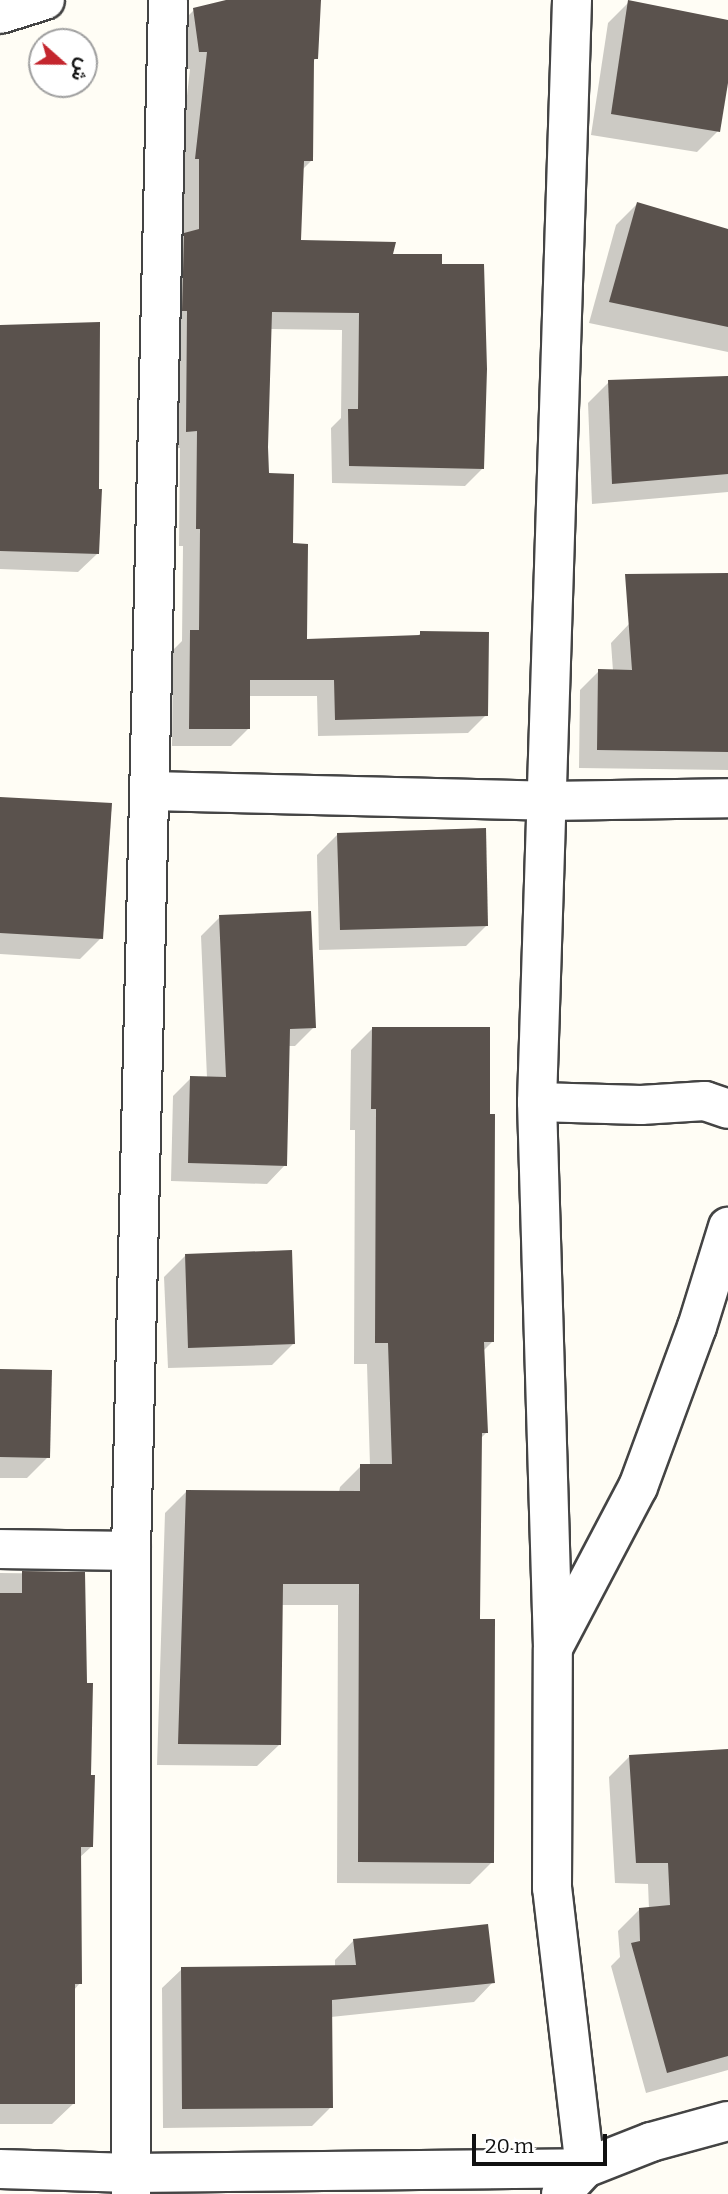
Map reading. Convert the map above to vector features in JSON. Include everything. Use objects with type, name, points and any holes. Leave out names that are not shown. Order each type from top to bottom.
[{"type":"street","points":[[0,14],[45,0]]},
{"type":"street","points":[[131,2184],[131,1551],[168,0]]},
{"type":"street","points":[[572,0],[537,1102],[553,1648],[552,1888],[573,2181]]},
{"type":"street","points":[[151,791],[547,801],[728,797]]},
{"type":"street","points":[[537,1102],[641,1105],[705,1101],[728,1109]]},
{"type":"street","points":[[553,1648],[638,1487],[697,1326],[728,1227]]},
{"type":"street","points":[[0,1549],[131,1551]]},
{"type":"street","points":[[0,2169],[131,2184],[573,2181],[651,2142],[728,2121]]},
{"type":"building","points":[[226,0],[321,0],[318,59],[314,59],[313,161],[304,161],[301,240],[396,242],[393,254],[442,254],[442,264],[484,264],[487,369],[484,469],[349,466],[348,409],[358,409],[359,313],[272,312],[268,447],[269,473],[294,474],[293,543],[308,544],[307,639],[420,635],[420,631],[489,632],[488,716],[335,720],[334,680],[250,680],[250,729],[189,729],[190,630],[199,630],[200,529],[196,529],[197,431],[186,432],[187,311],[182,311],[184,233],[199,229],[199,159],[195,159],[207,52],[199,52],[193,8]]},
{"type":"building","points":[[628,0],[728,20],[728,83],[720,132],[611,114]]},
{"type":"building","points":[[637,202],[728,229],[728,327],[609,302]]},
{"type":"building","points":[[100,322],[99,489],[102,489],[99,554],[0,551],[0,325]]},
{"type":"building","points":[[728,376],[728,474],[612,484],[608,380]]},
{"type":"building","points":[[728,573],[728,752],[597,750],[598,669],[632,670],[625,574]]},
{"type":"building","points":[[0,797],[112,803],[103,939],[0,933]]},
{"type":"building","points":[[486,828],[488,926],[340,930],[337,833]]},
{"type":"building","points":[[311,911],[316,1028],[290,1029],[287,1166],[188,1163],[190,1076],[226,1077],[219,915]]},
{"type":"building","points":[[372,1027],[490,1027],[490,1114],[495,1114],[494,1342],[484,1342],[488,1433],[482,1433],[480,1619],[495,1619],[494,1863],[358,1862],[359,1584],[283,1584],[281,1745],[178,1744],[186,1490],[360,1491],[360,1464],[392,1464],[388,1343],[375,1343],[376,1109],[371,1109]]},
{"type":"building","points":[[292,1250],[295,1344],[188,1348],[185,1254]]},
{"type":"building","points":[[0,1369],[52,1370],[50,1458],[0,1457]]},
{"type":"building","points":[[22,1571],[85,1572],[87,1683],[93,1683],[91,1775],[95,1775],[93,1847],[81,1847],[82,1984],[75,1984],[75,2104],[0,2104],[0,1593],[22,1593]]},
{"type":"building","points":[[728,1749],[728,2056],[667,2073],[631,1943],[640,1941],[639,1908],[670,1905],[668,1863],[636,1863],[629,1755]]},
{"type":"building","points":[[488,1924],[495,1983],[332,2000],[333,2108],[182,2109],[181,1967],[356,1965],[353,1939]]}]
